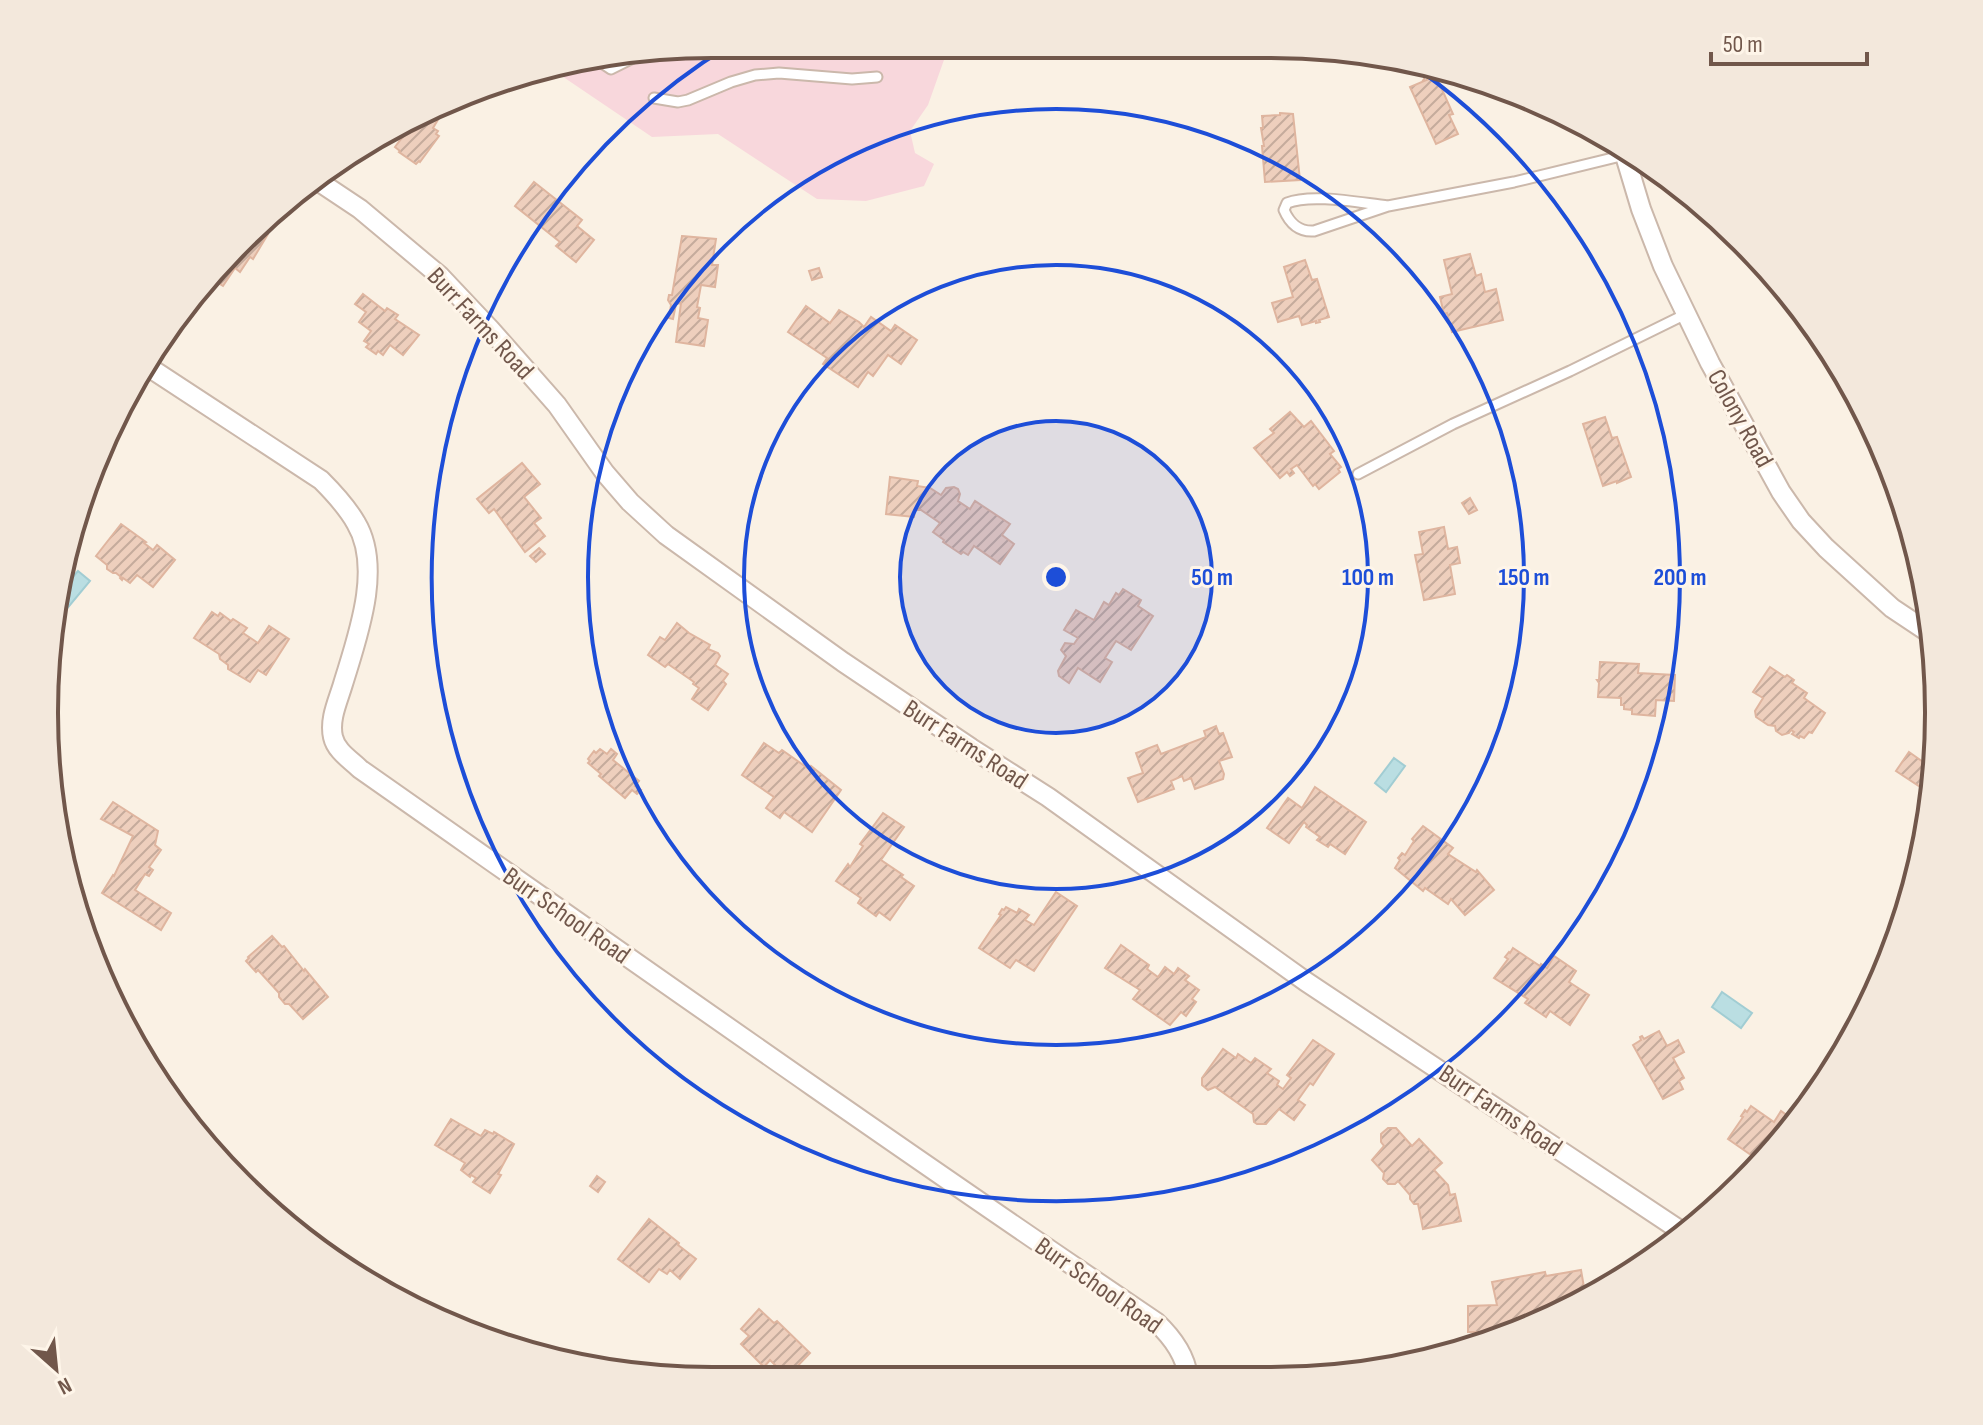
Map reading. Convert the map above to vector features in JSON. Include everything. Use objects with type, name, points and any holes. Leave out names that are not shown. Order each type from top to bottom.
[{"type":"street","name":"Colony Road","points":[[1628,164],[1657,252],[1686,314],[1781,492],[1801,521],[1826,548],[1892,608],[1919,626]]},
{"type":"street","name":"Burr Farms Road","points":[[325,185],[360,209],[440,276],[557,405],[605,473],[630,502],[666,535],[843,662],[1048,797],[1305,981],[1675,1227]]},
{"type":"street","name":"Burr School Road","points":[[155,371],[321,480],[340,499],[357,524],[367,556],[366,588],[360,629],[332,723],[333,739],[338,748],[360,769],[642,968],[1156,1322],[1177,1345],[1185,1367]]},
{"type":"lane","points":[[654,98],[678,102],[688,100],[755,75],[779,73],[852,79],[877,77]]},
{"type":"lane","points":[[1388,206],[1313,198],[1287,203],[1284,210],[1295,226],[1304,232],[1314,231],[1388,206],[1514,182],[1613,155]]},
{"type":"lane","points":[[1358,474],[1453,424],[1686,314]]},
{"type":"shaded area","points":[[945,58],[928,105],[910,131],[915,153],[934,164],[924,186],[866,201],[817,199],[718,134],[652,137],[562,76],[670,59]]},
{"type":"water","points":[[78,571],[90,581],[67,608],[71,585]]},
{"type":"water","points":[[1394,758],[1405,766],[1386,792],[1375,783]]},
{"type":"water","points":[[1722,992],[1752,1013],[1741,1028],[1712,1007]]},
{"type":"building","points":[[1438,79],[1458,134],[1436,144],[1410,87]]},
{"type":"building","points":[[1293,114],[1300,180],[1265,182],[1262,116]]},
{"type":"building","points":[[439,118],[433,128],[439,136],[420,162],[416,164],[395,147],[403,136]]},
{"type":"building","points":[[534,182],[582,220],[577,226],[594,240],[576,262],[556,246],[560,242],[515,206]]},
{"type":"building","points":[[268,234],[253,259],[250,257],[240,272],[235,268],[223,286],[218,283],[220,281]]},
{"type":"building","points":[[682,236],[716,239],[712,265],[718,265],[715,287],[701,285],[697,307],[700,308],[698,318],[708,320],[704,346],[676,342],[681,303],[676,304],[673,319],[669,318],[671,305],[668,300],[672,295]]},
{"type":"building","points":[[1470,254],[1476,276],[1481,274],[1485,292],[1496,289],[1503,320],[1452,332],[1440,297],[1452,294],[1444,260]]},
{"type":"building","points":[[1305,260],[1312,280],[1317,279],[1329,317],[1302,325],[1299,316],[1278,322],[1272,303],[1293,297],[1284,267]]},
{"type":"building","points":[[819,268],[822,277],[812,280],[809,271]]},
{"type":"building","points":[[363,294],[385,311],[387,308],[398,315],[395,319],[419,335],[403,355],[390,345],[383,355],[366,347],[369,344],[364,341],[371,331],[359,322],[366,312],[355,304]]},
{"type":"building","points":[[806,306],[830,323],[839,310],[864,327],[871,317],[891,331],[895,325],[917,340],[901,364],[888,355],[873,376],[868,372],[858,387],[823,364],[827,358],[788,332]]},
{"type":"building","points":[[1290,412],[1304,427],[1311,421],[1334,451],[1330,454],[1341,467],[1338,469],[1340,472],[1319,489],[1297,465],[1291,469],[1294,473],[1290,476],[1287,472],[1280,478],[1254,448],[1274,433],[1270,429]]},
{"type":"building","points":[[1605,417],[1612,438],[1617,437],[1631,477],[1603,486],[1583,424]]},
{"type":"building","points":[[522,463],[540,484],[524,497],[541,518],[534,523],[545,536],[525,552],[494,509],[489,513],[477,499]]},
{"type":"building","points":[[890,477],[918,481],[917,486],[930,488],[941,495],[946,488],[958,489],[958,501],[970,509],[975,501],[1010,524],[1002,535],[1014,544],[1000,564],[974,546],[968,555],[943,542],[933,532],[940,523],[921,510],[915,510],[914,517],[886,514]]},
{"type":"building","points":[[1470,498],[1477,510],[1469,514],[1462,503]]},
{"type":"building","points":[[121,524],[153,550],[157,545],[175,560],[153,587],[137,575],[130,583],[122,580],[96,556]]},
{"type":"building","points":[[1444,527],[1448,549],[1457,547],[1460,563],[1450,565],[1455,594],[1424,600],[1415,555],[1423,554],[1419,532]]},
{"type":"building","points":[[539,548],[545,554],[536,562],[530,556]]},
{"type":"building","points":[[1123,589],[1141,600],[1138,606],[1153,616],[1131,650],[1116,641],[1105,658],[1112,662],[1100,682],[1078,668],[1069,683],[1059,676],[1058,671],[1066,656],[1061,650],[1065,643],[1074,644],[1078,638],[1064,630],[1076,610],[1094,620],[1104,602],[1109,605],[1116,593],[1119,595]]},
{"type":"building","points":[[212,612],[218,616],[220,613],[247,628],[243,633],[258,643],[269,626],[289,639],[266,675],[258,670],[250,682],[228,669],[219,654],[194,638]]},
{"type":"building","points":[[677,623],[710,645],[708,649],[718,653],[720,656],[715,665],[728,674],[723,681],[726,684],[708,710],[692,699],[699,688],[694,682],[648,655],[660,637],[665,640]]},
{"type":"building","points":[[1600,662],[1639,664],[1638,673],[1675,675],[1674,701],[1656,700],[1655,716],[1632,714],[1632,710],[1624,709],[1621,705],[1621,698],[1598,697]]},
{"type":"building","points":[[1770,667],[1794,680],[1792,683],[1807,693],[1804,698],[1825,713],[1812,733],[1809,732],[1804,738],[1792,734],[1794,732],[1791,730],[1782,735],[1775,726],[1756,717],[1755,711],[1763,698],[1753,692]]},
{"type":"building","points":[[1216,726],[1219,734],[1223,733],[1232,757],[1219,761],[1223,779],[1195,789],[1191,778],[1184,781],[1182,776],[1171,781],[1174,789],[1138,802],[1128,778],[1143,773],[1136,753],[1157,745],[1161,754],[1206,737],[1204,731]]},
{"type":"building","points":[[764,743],[779,753],[782,750],[809,769],[811,766],[841,790],[812,832],[784,812],[780,818],[766,808],[774,797],[742,775]]},
{"type":"building","points":[[600,749],[607,754],[611,749],[617,754],[613,760],[639,781],[635,786],[641,790],[637,794],[632,790],[625,798],[588,763],[594,751],[596,753]]},
{"type":"building","points":[[1909,752],[1923,762],[1920,787],[1896,771]]},
{"type":"building","points":[[1315,787],[1366,822],[1345,854],[1317,840],[1320,837],[1304,822],[1289,843],[1267,828],[1288,798],[1302,808]]},
{"type":"building","points":[[113,802],[158,831],[155,845],[161,850],[149,867],[153,870],[149,876],[145,874],[135,890],[171,913],[161,930],[102,893],[114,876],[133,836],[101,819]]},
{"type":"building","points":[[883,813],[904,827],[881,860],[914,886],[890,920],[879,912],[876,916],[858,903],[861,898],[836,881],[848,864],[850,867],[863,846],[860,844]]},
{"type":"building","points":[[1423,826],[1453,848],[1448,854],[1477,870],[1494,890],[1465,915],[1451,899],[1448,904],[1425,888],[1423,891],[1395,868],[1400,860],[1398,858],[1402,853],[1405,855],[1414,841],[1412,839]]},
{"type":"building","points":[[1056,892],[1077,906],[1034,971],[1016,960],[1010,968],[979,948],[1002,909],[1006,907],[1017,913],[1019,909],[1029,915],[1025,920],[1034,925]]},
{"type":"building","points":[[272,936],[328,997],[303,1019],[246,961]]},
{"type":"building","points":[[1121,945],[1149,965],[1147,969],[1158,977],[1165,967],[1174,974],[1178,968],[1189,976],[1185,980],[1199,990],[1192,999],[1196,1002],[1186,1016],[1181,1012],[1170,1025],[1133,999],[1140,990],[1105,968]]},
{"type":"building","points":[[1513,948],[1540,966],[1547,968],[1554,956],[1576,971],[1569,982],[1589,995],[1570,1025],[1550,1011],[1546,1017],[1525,1003],[1528,999],[1494,978]]},
{"type":"building","points":[[1659,1031],[1667,1046],[1678,1040],[1684,1052],[1673,1058],[1684,1078],[1679,1081],[1683,1089],[1663,1099],[1633,1045],[1641,1040],[1640,1037],[1644,1039]]},
{"type":"building","points":[[1313,1040],[1334,1054],[1313,1085],[1310,1083],[1298,1100],[1305,1105],[1294,1120],[1279,1109],[1266,1124],[1257,1124],[1253,1114],[1215,1087],[1208,1090],[1202,1085],[1202,1078],[1223,1049],[1251,1063],[1255,1058],[1271,1069],[1267,1073],[1279,1081],[1277,1085],[1283,1089],[1291,1078],[1287,1075]]},
{"type":"building","points":[[1751,1106],[1774,1122],[1781,1111],[1787,1115],[1752,1156],[1728,1139],[1745,1110],[1747,1112]]},
{"type":"building","points":[[451,1119],[481,1136],[485,1130],[494,1132],[514,1144],[490,1193],[473,1182],[476,1178],[461,1170],[465,1163],[435,1145]]},
{"type":"building","points":[[1388,1128],[1396,1128],[1412,1146],[1419,1139],[1442,1163],[1434,1170],[1448,1185],[1450,1195],[1455,1194],[1461,1221],[1423,1229],[1418,1204],[1414,1204],[1398,1181],[1388,1184],[1383,1179],[1384,1173],[1372,1160],[1384,1146],[1381,1134]]},
{"type":"building","points":[[597,1176],[605,1182],[598,1192],[590,1186]]},
{"type":"building","points":[[649,1219],[696,1259],[680,1279],[670,1270],[667,1274],[659,1269],[649,1282],[618,1259]]},
{"type":"building","points":[[1581,1270],[1584,1287],[1521,1317],[1481,1332],[1468,1332],[1468,1306],[1497,1305],[1492,1282],[1545,1272],[1546,1276]]},
{"type":"building","points":[[759,1309],[774,1323],[777,1321],[810,1353],[797,1367],[777,1367],[770,1360],[764,1367],[741,1344],[749,1336],[741,1329]]}]
